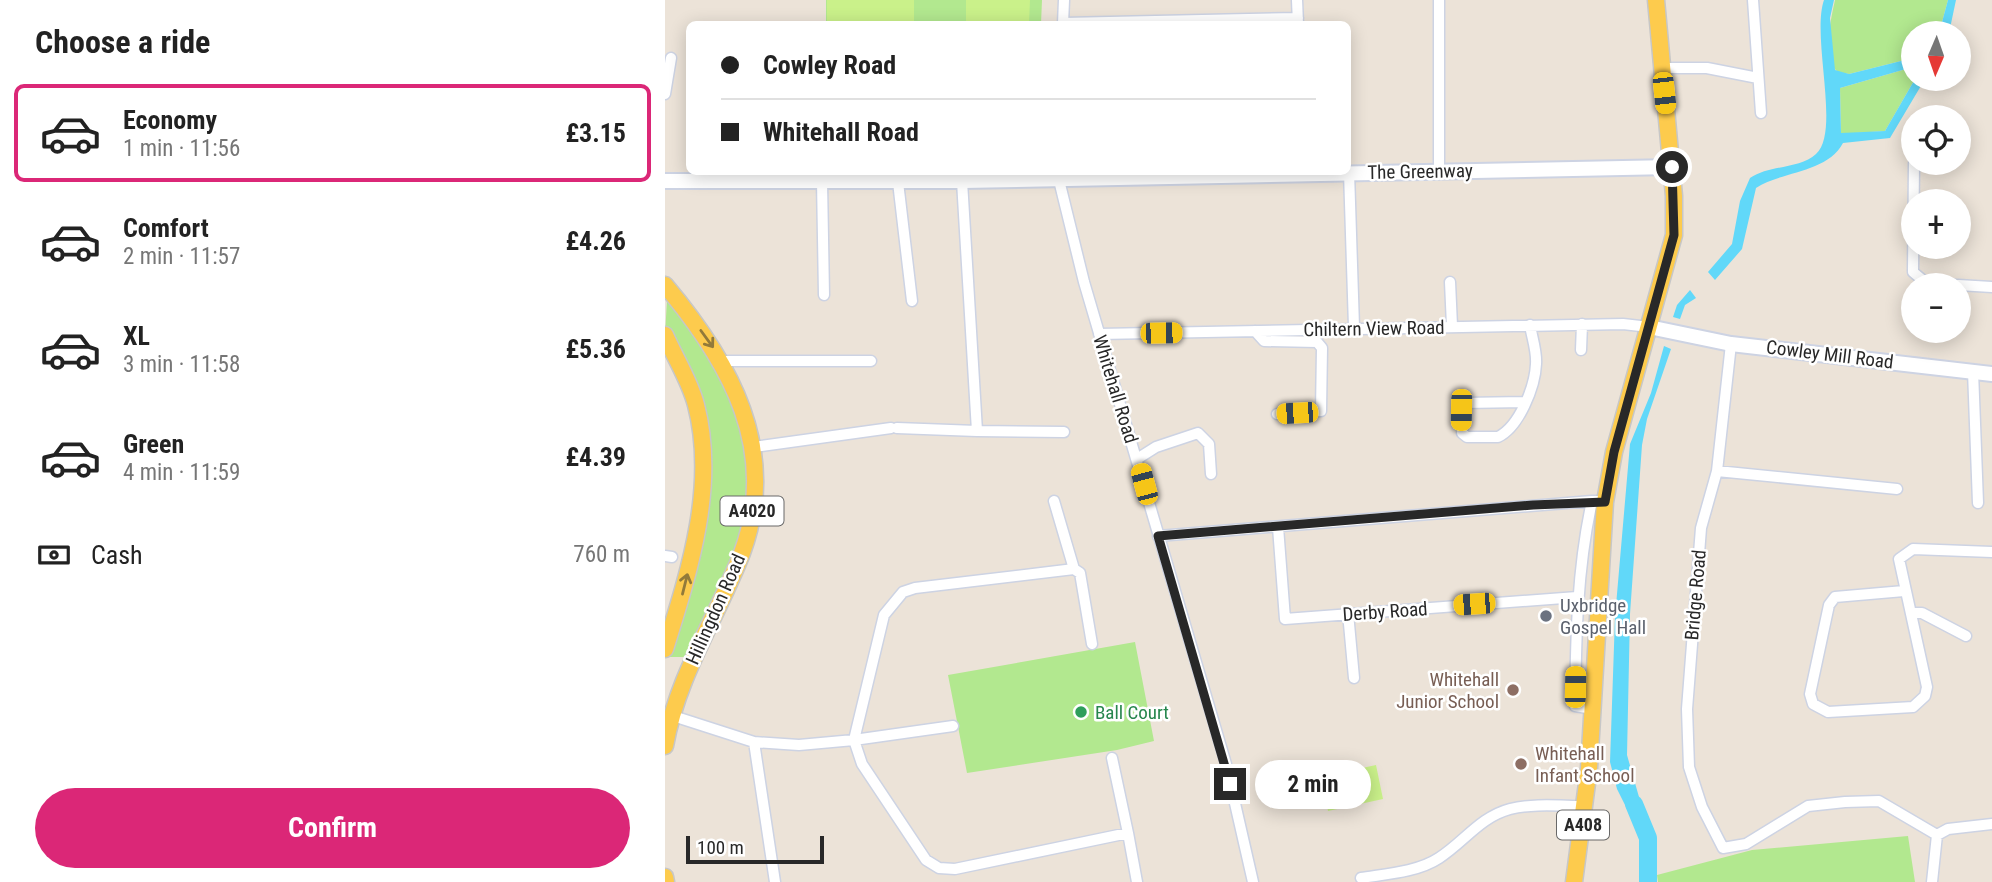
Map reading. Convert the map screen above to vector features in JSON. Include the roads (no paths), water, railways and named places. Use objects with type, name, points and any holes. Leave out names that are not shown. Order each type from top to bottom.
[{"type":"main road","name":"A408","points":[[1574,882],[1585,806],[1593,709],[1598,501],[1660,329],[1674,235],[1672,167],[1657,0]]},
{"type":"main road","name":"Hillingdon Road","points":[[665,285],[722,361],[754,447],[755,498],[742,551],[670,715],[665,746]]},
{"type":"main road","points":[[665,301],[673,300],[684,308]]},
{"type":"main road","name":"Hillingdon Road","points":[[665,335],[696,404],[702,453],[700,515],[685,587],[665,649]]},
{"type":"main road","points":[[665,877],[666,882]]},
{"type":"street","points":[[1063,21],[1064,0]]},
{"type":"street","points":[[1297,0],[1298,21]]},
{"type":"street","points":[[1439,0],[1439,171]]},
{"type":"street","points":[[1753,0],[1761,113]]},
{"type":"street","points":[[665,94],[671,58]]},
{"type":"street","points":[[1662,68],[1707,68],[1758,78]]},
{"type":"street","name":"The Greenway","points":[[1351,172],[1672,167]]},
{"type":"street","name":"The Greenway","points":[[665,181],[962,181],[1057,175]]},
{"type":"street","name":"Whitehall Road","points":[[1057,175],[1099,334],[1226,764],[1253,882]]},
{"type":"street","points":[[1349,175],[1354,327]]},
{"type":"street","points":[[1914,175],[1914,273]]},
{"type":"street","points":[[822,181],[824,295]]},
{"type":"street","points":[[898,181],[912,302]]},
{"type":"street","points":[[962,181],[977,431]]},
{"type":"street","points":[[1450,282],[1452,326]]},
{"type":"street","points":[[1971,286],[1992,288]]},
{"type":"street","points":[[1581,350],[1582,324]]},
{"type":"street","name":"Chiltern View Road","points":[[1099,334],[1582,324],[1660,329]]},
{"type":"street","points":[[1524,402],[1464,403],[1462,433],[1467,437],[1499,436],[1513,423],[1524,402],[1536,367],[1530,325]]},
{"type":"street","name":"Cowley Mill Road","points":[[1660,329],[1731,344],[1992,374]]},
{"type":"street","points":[[1255,331],[1264,341],[1317,342],[1322,348],[1321,411],[1277,414]]},
{"type":"street","name":"Bridge Road","points":[[1731,344],[1717,471],[1701,528],[1687,709],[1689,767],[1719,843],[1723,848],[1747,844],[1808,806],[1879,801],[1937,835]]},
{"type":"street","points":[[722,361],[870,360]]},
{"type":"street","points":[[1973,371],[1978,503]]},
{"type":"street","points":[[754,447],[829,434],[894,428],[1064,432]]},
{"type":"street","points":[[1137,459],[1156,447],[1198,433],[1209,444],[1211,474]]},
{"type":"street","points":[[1717,471],[1897,489]]},
{"type":"street","points":[[1054,501],[1074,569],[1080,573],[1093,644]]},
{"type":"street","points":[[1158,536],[1598,501],[1582,546],[1577,597],[1575,706],[1593,709]]},
{"type":"street","name":"Derby Road","points":[[1278,527],[1286,619],[1577,597]]},
{"type":"street","points":[[1904,591],[1835,597],[1829,605],[1810,694],[1813,704],[1828,712],[1913,708],[1925,696],[1927,687],[1899,559],[1913,549],[1992,552]]},
{"type":"street","points":[[1074,569],[903,592],[884,615],[854,740],[862,764],[919,851],[926,860],[939,867],[955,869],[1128,833]]},
{"type":"street","points":[[1348,613],[1355,678]]},
{"type":"street","points":[[1911,613],[1922,613],[1966,636]]},
{"type":"street","points":[[670,715],[754,742],[799,745],[953,726]]},
{"type":"street","points":[[754,742],[775,882]]},
{"type":"street","points":[[1112,758],[1137,882]]},
{"type":"street","points":[[1361,878],[1399,872],[1436,860],[1481,822],[1509,809],[1541,805],[1585,806]]},
{"type":"street","points":[[1933,882],[1937,835],[1948,829],[1992,824]]},
{"type":"water","points":[[1824,0],[1834,0],[1830,18],[1835,70],[1849,74],[1901,61],[1901,70],[1840,88],[1841,133],[1885,131],[1908,91],[1918,91],[1910,105],[1901,105],[1901,119],[1890,138],[1843,143],[1836,153],[1815,166],[1756,188],[1742,249],[1715,280],[1708,272],[1732,244],[1740,201],[1750,178],[1809,159],[1823,143],[1826,105],[1821,16]]},
{"type":"water","points":[[1948,0],[1956,0],[1952,21],[1942,21]]},
{"type":"water","points":[[1690,290],[1696,298],[1685,305],[1680,319],[1673,317],[1677,305]]},
{"type":"water","points":[[1664,346],[1671,349],[1647,419],[1642,445],[1630,614],[1627,755],[1647,825],[1636,827],[1617,789],[1610,762],[1615,617],[1630,444],[1651,393]]},
{"type":"waterway","points":[[1634,804],[1648,838],[1648,882]]},
{"type":"place","name":"Uxbridge Gospel Hall","points":[[1546,616]]},
{"type":"place","name":"Whitehall Junior School","points":[[1513,690]]},
{"type":"place","name":"Ball Court","points":[[1081,712]]},
{"type":"place","name":"Whitehall Infant School","points":[[1521,764]]}]
